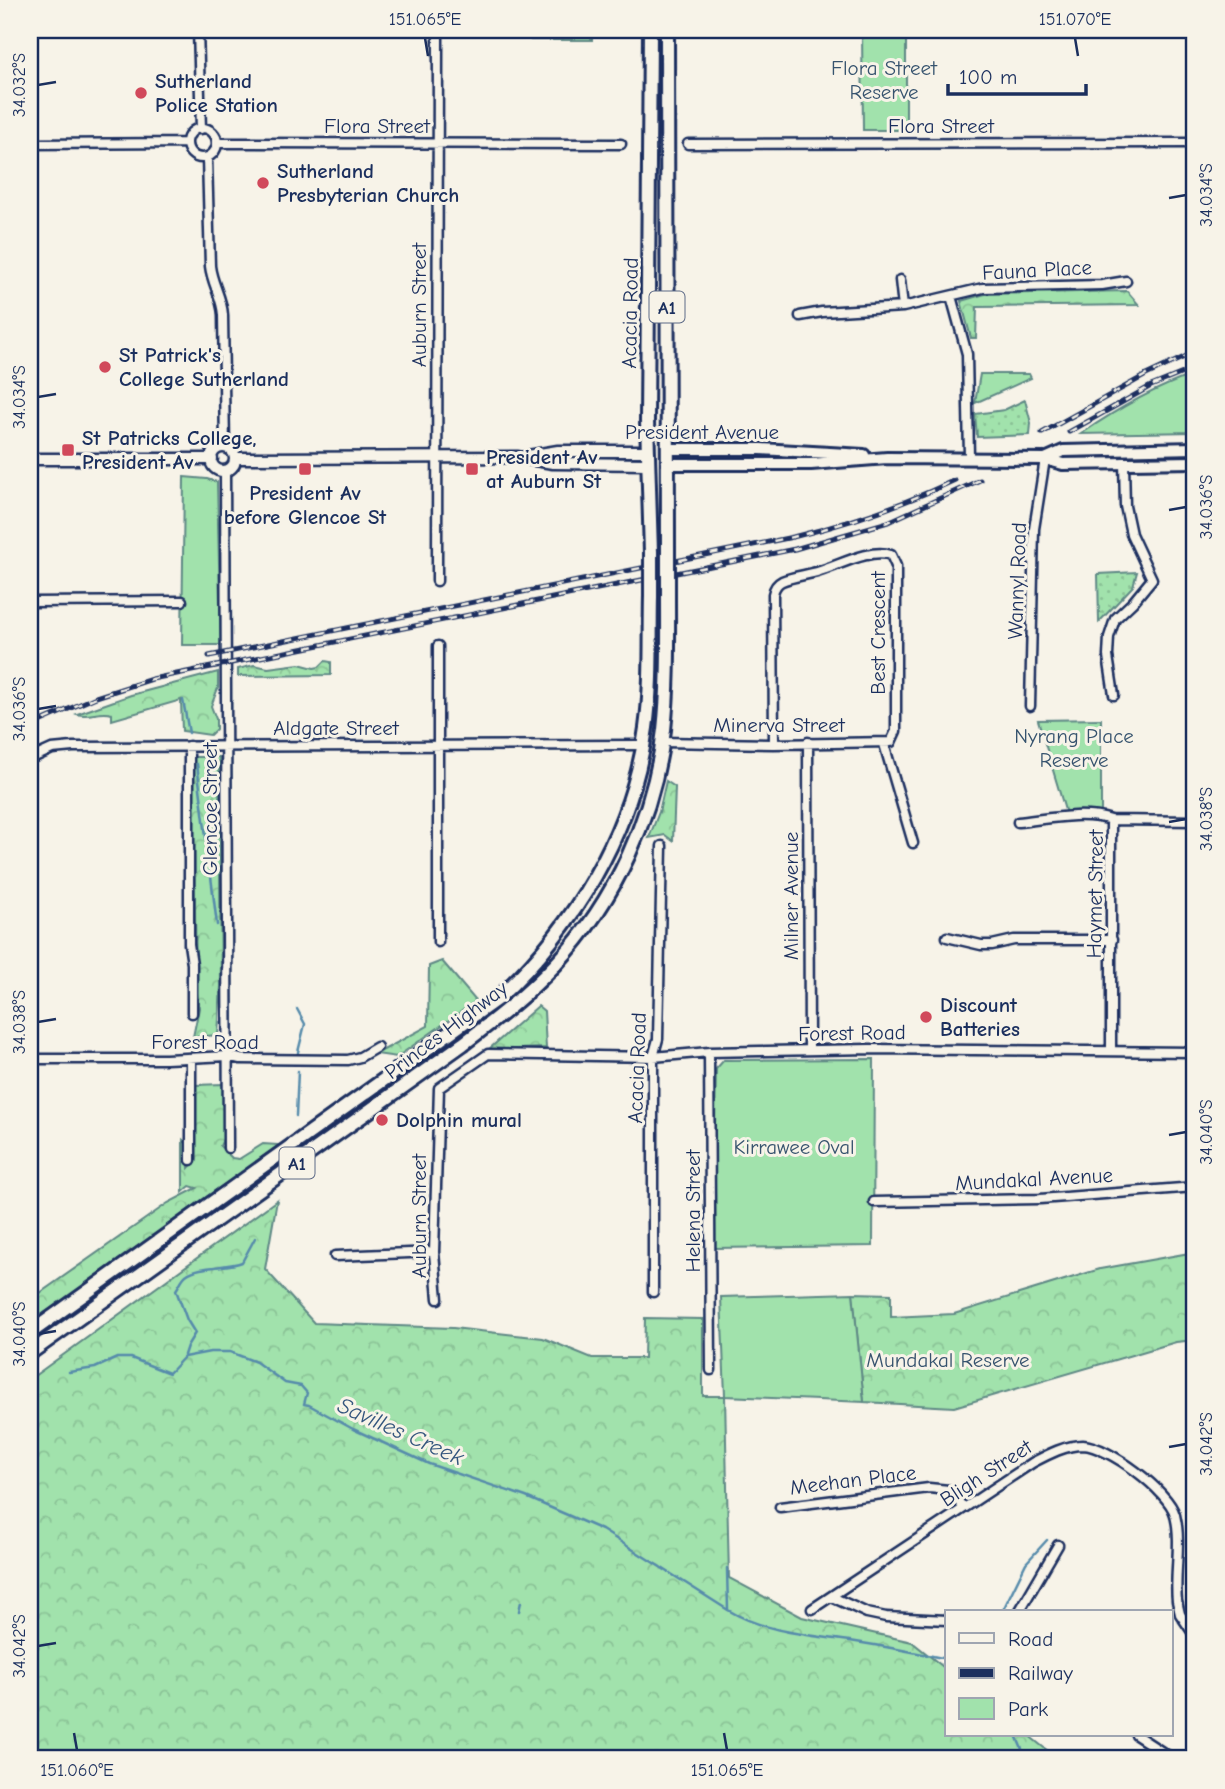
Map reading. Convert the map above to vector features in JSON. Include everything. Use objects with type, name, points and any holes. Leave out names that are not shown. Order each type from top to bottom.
[{"type":"highway","name":"Acacia Road","points":[[650,30],[651,596]]},
{"type":"highway","name":"Acacia Road","points":[[667,30],[668,592]]},
{"type":"highway","name":"President Avenue","points":[[649,457],[668,449]]},
{"type":"highway","name":"President Avenue","points":[[649,457],[667,464]]},
{"type":"highway","name":"Princes Highway","points":[[30,1353],[454,1051],[500,1016],[557,963],[577,939],[612,884],[642,823],[662,742],[667,677],[668,592]]},
{"type":"highway","name":"Princes Highway","points":[[30,1333],[498,998],[545,951],[564,927],[597,871],[622,816],[643,745],[650,688],[651,596]]},
{"type":"main road","name":"President Avenue","points":[[1045,458],[1063,451],[1195,448]]},
{"type":"main road","name":"President Avenue","points":[[668,449],[775,450],[887,457],[1045,458],[1063,464],[1195,462]]},
{"type":"main road","name":"President Avenue","points":[[667,464],[811,464],[887,457]]},
{"type":"street","points":[[198,30],[201,129]]},
{"type":"street","name":"Auburn Street","points":[[437,580],[438,30]]},
{"type":"street","points":[[201,129],[211,131],[217,143],[214,152],[207,158],[193,155],[187,143],[190,135],[201,129]]},
{"type":"street","points":[[30,144],[187,143]]},
{"type":"street","name":"Flora Street","points":[[217,143],[621,144]]},
{"type":"street","name":"Flora Street","points":[[688,144],[1195,143]]},
{"type":"street","points":[[207,158],[210,266],[213,283],[222,302],[223,315],[225,447]]},
{"type":"street","points":[[900,280],[903,307]]},
{"type":"street","name":"Fauna Place","points":[[800,316],[903,307],[983,288],[1102,285],[1126,281]]},
{"type":"street","points":[[951,296],[967,354],[969,457]]},
{"type":"street","points":[[225,447],[231,450],[235,458],[232,467],[225,470],[216,468],[212,459],[217,449],[225,447]]},
{"type":"street","name":"President Avenue","points":[[235,458],[517,457],[558,451],[649,457]]},
{"type":"street","name":"Wannyl Road","points":[[1030,706],[1034,529],[1045,458]]},
{"type":"street","points":[[30,459],[212,459]]},
{"type":"street","points":[[1114,695],[1108,656],[1109,637],[1115,619],[1133,603],[1152,579],[1131,534],[1125,506],[1124,461]]},
{"type":"street","name":"Glencoe Street","points":[[225,470],[228,1149]]},
{"type":"street","name":"Best Crescent","points":[[774,744],[773,594],[776,586],[782,581],[851,559],[883,553],[894,558],[896,566],[894,739]]},
{"type":"street","points":[[30,603],[182,601]]},
{"type":"street","points":[[438,646],[438,942]]},
{"type":"street","name":"Minerva Street","points":[[662,742],[884,744],[894,739]]},
{"type":"street","name":"Milner Avenue","points":[[808,742],[809,1050]]},
{"type":"street","points":[[884,744],[913,843]]},
{"type":"street","name":"Aldgate Street","points":[[30,759],[60,747],[643,745]]},
{"type":"street","name":"Glencoe Street","points":[[189,746],[189,944],[192,1013]]},
{"type":"street","points":[[1018,822],[1101,816],[1111,820]]},
{"type":"street","name":"Haymet Street","points":[[1111,1050],[1111,820],[1195,821]]},
{"type":"street","name":"Acacia Road","points":[[653,1292],[653,1057],[658,1039],[662,846]]},
{"type":"street","points":[[947,937],[981,945],[1014,940],[1111,940]]},
{"type":"street","name":"Forest Road","points":[[30,1059],[228,1056],[240,1059],[348,1060],[360,1057],[377,1047]]},
{"type":"street","name":"Forest Road","points":[[551,1054],[653,1057],[709,1052],[809,1050],[1195,1052]]},
{"type":"street","name":"Helena Street","points":[[709,1052],[711,1370]]},
{"type":"street","name":"Auburn Street","points":[[438,1299],[434,1252],[439,1088],[488,1054],[551,1054]]},
{"type":"street","points":[[191,1058],[191,1160]]},
{"type":"street","name":"Mundakal Avenue","points":[[874,1202],[1040,1199],[1195,1188]]},
{"type":"street","points":[[335,1256],[434,1252]]},
{"type":"street","name":"Bligh Street","points":[[812,1609],[1032,1462],[1065,1448],[1081,1445],[1092,1446],[1116,1457],[1143,1478],[1173,1508],[1177,1526],[1177,1601],[1180,1614],[1195,1636]]},
{"type":"street","name":"Meehan Place","points":[[780,1507],[929,1488],[949,1490],[963,1507]]},
{"type":"street","points":[[1020,1610],[1058,1545]]},
{"type":"street","points":[[832,1597],[867,1613],[886,1617],[945,1620]]},
{"type":"street","points":[[1138,1736],[1173,1759]]},
{"type":"green space","points":[[531,30],[592,30],[592,40],[531,40]]},
{"type":"green space","name":"Flora Street Reserve","points":[[862,30],[906,30],[906,130],[863,130]]},
{"type":"green space","points":[[1127,291],[1139,305],[977,307],[976,338],[971,338],[961,301],[985,294]]},
{"type":"green space","points":[[980,374],[1029,374],[1031,378],[975,403]]},
{"type":"green space","points":[[1195,374],[1195,432],[1081,434],[1136,400]]},
{"type":"green space","points":[[1025,400],[1031,423],[1030,435],[977,437],[975,414],[1004,410]]},
{"type":"green space","points":[[184,477],[217,482],[221,645],[182,645]]},
{"type":"green space","points":[[1137,572],[1133,586],[1099,622],[1098,574]]},
{"type":"green space","points":[[325,661],[331,662],[331,675],[238,676],[238,669],[254,665],[268,668],[299,664],[314,668]]},
{"type":"green space","points":[[218,672],[218,688],[211,706],[216,719],[216,729],[210,735],[182,731],[181,700],[112,720],[112,714],[108,713],[77,714],[131,695]]},
{"type":"green space","name":"Nyrang Place Reserve","points":[[1101,719],[1101,816],[1067,817],[1038,720]]},
{"type":"green space","points":[[193,757],[219,757],[221,986],[218,1035],[193,1037],[199,1008],[196,986]]},
{"type":"green space","points":[[666,781],[675,787],[673,841],[665,835],[649,838],[659,812]]},
{"type":"green space","points":[[442,961],[476,1001],[397,1057],[376,1054],[428,1026],[429,966]]},
{"type":"green space","points":[[538,1006],[544,1011],[546,1048],[488,1050]]},
{"type":"green space","name":"Kirrawee Oval","points":[[874,1059],[873,1246],[713,1248],[716,1069],[724,1060]]},
{"type":"green space","points":[[223,1084],[225,1135],[220,1146],[232,1158],[239,1159],[263,1144],[279,1145],[30,1323],[30,1300],[168,1203],[197,1188],[190,1186],[183,1192],[183,1140],[188,1145],[189,1168],[196,1160],[195,1085]]},
{"type":"green space","points":[[277,1200],[265,1269],[314,1323],[453,1328],[543,1338],[592,1358],[644,1358],[645,1318],[703,1319],[703,1396],[725,1396],[729,1578],[802,1617],[912,1642],[945,1668],[945,1736],[1029,1736],[1058,1759],[30,1759],[30,1379]]},
{"type":"green space","name":"Mundakal Reserve","points":[[1195,1252],[1195,1340],[1176,1342],[954,1407],[864,1402],[853,1293],[891,1294],[891,1317],[954,1314],[1100,1269]]},
{"type":"green space","points":[[853,1293],[864,1402],[725,1396],[721,1297]]},
{"type":"waterway","points":[[183,700],[189,733]]},
{"type":"waterway","points":[[197,764],[217,925]]},
{"type":"waterway","points":[[297,1009],[305,1024],[298,1052]]},
{"type":"waterway","points":[[296,1116],[298,1071]]},
{"type":"waterway","points":[[184,1355],[195,1333],[176,1290],[182,1280],[186,1275],[198,1270],[242,1262],[255,1238]]},
{"type":"waterway","name":"Savilles Creek","points":[[69,1372],[95,1368],[117,1358],[131,1358],[169,1373],[184,1357],[210,1352],[230,1352],[256,1362],[285,1383],[301,1386],[307,1393],[304,1404],[353,1429],[429,1464],[526,1497],[602,1530],[728,1610]]},
{"type":"waterway","points":[[1003,1610],[1026,1563],[1047,1540]]},
{"type":"waterway","name":"Savilles Creek","points":[[727,1568],[728,1610],[756,1623],[787,1632],[945,1659]]},
{"type":"waterway","points":[[519,1611],[521,1602]]},
{"type":"waterway","name":"Savilles Creek","points":[[1016,1736],[1026,1759]]},
{"type":"railway","points":[[1042,433],[1146,375],[1195,352]]},
{"type":"railway","points":[[1069,432],[1151,386],[1195,368]]},
{"type":"railway","points":[[209,656],[793,537],[876,513],[955,480]]},
{"type":"railway","points":[[30,726],[96,697],[152,679],[795,549],[888,522],[980,480]]},
{"type":"place","name":"Sutherland Police Station","points":[[141,93]]},
{"type":"place","name":"Sutherland Presbyterian Church","points":[[263,183]]},
{"type":"place","name":"St Patrick's College Sutherland","points":[[105,367]]},
{"type":"place","name":"St Patricks College, President Av","points":[[68,450]]},
{"type":"place","name":"President Av before Glencoe St","points":[[305,469]]},
{"type":"place","name":"President Av at Auburn St","points":[[472,469]]},
{"type":"place","name":"Discount Batteries","points":[[926,1017]]},
{"type":"place","name":"Dolphin mural","points":[[382,1120]]}]
